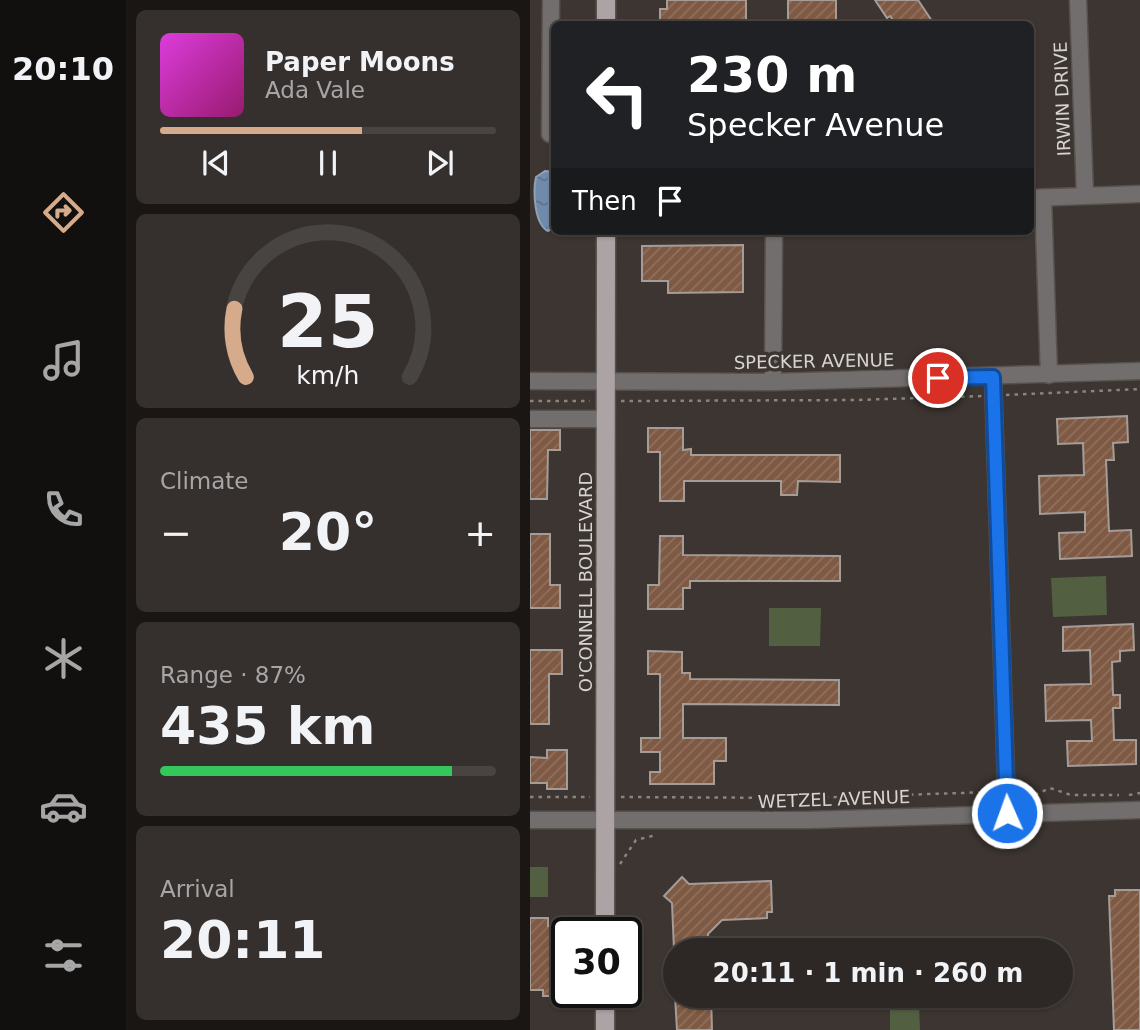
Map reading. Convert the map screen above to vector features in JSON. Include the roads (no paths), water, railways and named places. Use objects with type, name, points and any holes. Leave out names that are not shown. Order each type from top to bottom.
[{"type":"main road","points":[[606,0],[606,21]]},
{"type":"main road","name":"O'CONNELL BOULEVARD","points":[[605,917],[606,235]]},
{"type":"main road","points":[[605,1008],[605,1030]]},
{"type":"street","points":[[551,0],[551,134]]},
{"type":"street","name":"IRWIN DRIVE","points":[[1078,0],[1085,196]]},
{"type":"street","points":[[1049,375],[1037,198],[1140,194]]},
{"type":"street","points":[[773,382],[774,235]]},
{"type":"street","name":"SPECKER AVENUE","points":[[530,381],[773,382],[1140,371]]},
{"type":"street","points":[[993,377],[1007,813]]},
{"type":"street","points":[[530,419],[606,410]]},
{"type":"street","name":"WETZEL AVENUE","points":[[530,820],[810,820],[1140,810]]},
{"type":"water","points":[[545,171],[551,172],[551,230],[548,231],[537,215],[536,177]]}]
